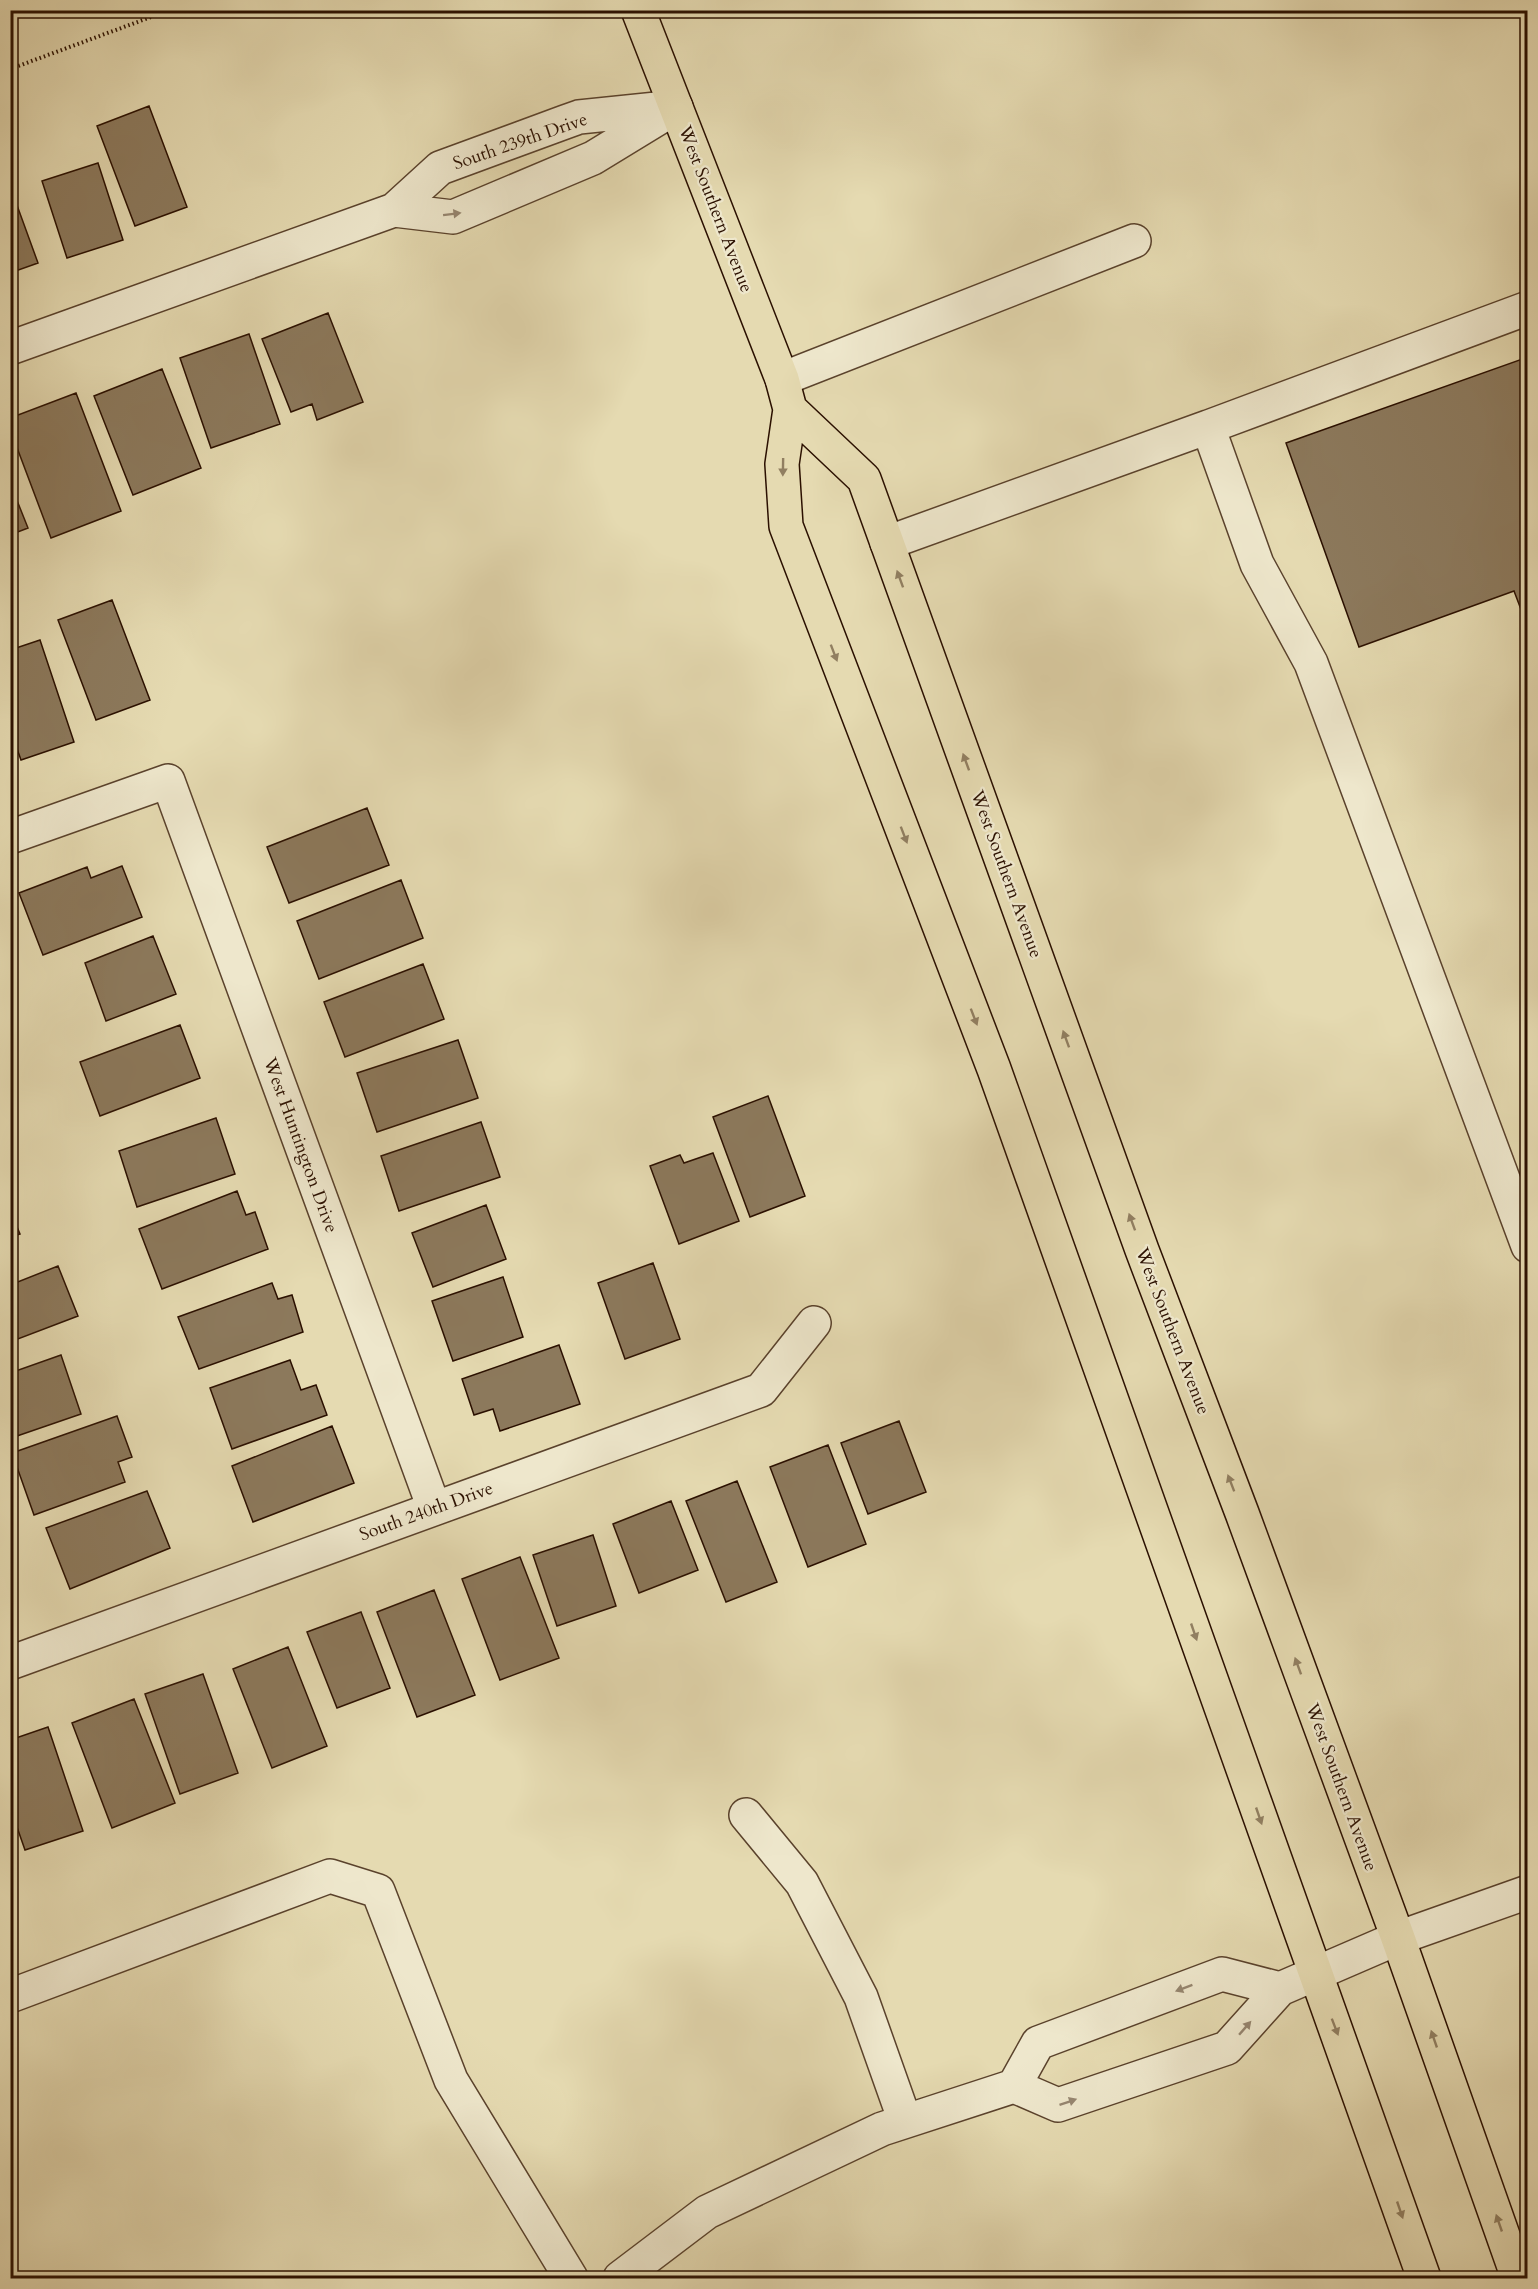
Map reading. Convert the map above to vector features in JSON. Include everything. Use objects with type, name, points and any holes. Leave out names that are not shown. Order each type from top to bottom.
[{"type":"main road","name":"West Southern Avenue","points":[[638,10],[786,394],[864,479],[1142,1250],[1242,1513],[1398,1938],[1518,2278]]},
{"type":"main road","name":"West Southern Avenue","points":[[786,394],[782,464],[786,526],[994,1069],[1424,2278]]},
{"type":"street","name":"South 239th Drive","points":[[10,348],[394,210],[440,168],[565,122],[579,117],[676,107]]},
{"type":"street","name":"South 239th Drive","points":[[394,210],[453,217],[593,158],[676,107]]},
{"type":"street","points":[[786,394],[1134,241]]},
{"type":"street","points":[[887,543],[1527,308]]},
{"type":"street","points":[[1208,427],[1257,564],[1311,663],[1527,1246]]},
{"type":"street","name":"West Huntington Drive","points":[[10,837],[168,781],[434,1509]]},
{"type":"street","name":"South 240th Drive","points":[[12,1659],[761,1390],[814,1323]]},
{"type":"street","points":[[746,1815],[802,1883],[861,1997],[905,2121]]},
{"type":"street","points":[[10,1996],[330,1876],[378,1891],[452,2080],[571,2278]]},
{"type":"street","points":[[620,2278],[707,2212],[882,2129],[1014,2086],[1058,2105],[1227,2048],[1280,1989],[1314,1972],[1398,1938],[1527,1892]]},
{"type":"street","points":[[1014,2086],[1038,2043],[1222,1974],[1280,1989]]},
{"type":"path","points":[[10,69],[170,10]]},
{"type":"building","points":[[149,106],[187,207],[135,226],[97,126]]},
{"type":"building","points":[[98,163],[123,240],[67,258],[42,181]]},
{"type":"building","points":[[10,186],[38,263],[10,273]]},
{"type":"building","points":[[328,313],[363,402],[317,420],[312,404],[291,412],[262,339]]},
{"type":"building","points":[[249,334],[280,424],[211,448],[180,358]]},
{"type":"building","points":[[1528,357],[1528,628],[1514,591],[1359,647],[1286,443]]},
{"type":"building","points":[[162,369],[201,468],[133,495],[94,396]]},
{"type":"building","points":[[76,393],[121,511],[51,538],[10,429],[10,418]]},
{"type":"building","points":[[10,483],[28,528],[10,535]]},
{"type":"building","points":[[112,600],[150,700],[96,720],[58,620]]},
{"type":"building","points":[[40,640],[74,742],[21,760],[10,729],[10,650]]},
{"type":"building","points":[[367,808],[389,865],[289,903],[267,847]]},
{"type":"building","points":[[122,866],[142,917],[43,955],[19,893],[87,867],[91,878]]},
{"type":"building","points":[[401,880],[423,938],[319,979],[297,921]]},
{"type":"building","points":[[153,936],[176,994],[106,1021],[85,963]]},
{"type":"building","points":[[423,964],[444,1019],[345,1057],[324,1002]]},
{"type":"building","points":[[180,1025],[200,1078],[100,1116],[80,1062]]},
{"type":"building","points":[[458,1040],[478,1098],[377,1132],[357,1073]]},
{"type":"building","points":[[768,1096],[805,1196],[750,1217],[713,1117]]},
{"type":"building","points":[[216,1118],[235,1174],[137,1207],[119,1151]]},
{"type":"building","points":[[481,1122],[500,1177],[399,1211],[381,1156]]},
{"type":"building","points":[[10,1134],[15,1147],[10,1149]]},
{"type":"building","points":[[713,1153],[739,1221],[679,1244],[650,1166],[680,1155],[684,1163]]},
{"type":"building","points":[[237,1191],[246,1215],[255,1212],[268,1249],[162,1289],[139,1229]]},
{"type":"building","points":[[486,1205],[506,1259],[433,1287],[412,1233]]},
{"type":"building","points":[[10,1210],[20,1234],[10,1237]]},
{"type":"building","points":[[653,1263],[680,1339],[625,1359],[598,1283]]},
{"type":"building","points":[[58,1266],[78,1316],[10,1342],[10,1285]]},
{"type":"building","points":[[503,1277],[523,1337],[453,1361],[432,1301]]},
{"type":"building","points":[[272,1283],[278,1299],[292,1295],[303,1332],[199,1369],[178,1317]]},
{"type":"building","points":[[559,1345],[580,1404],[500,1431],[493,1409],[474,1415],[462,1379]]},
{"type":"building","points":[[61,1355],[81,1414],[17,1436],[10,1414],[10,1373]]},
{"type":"building","points":[[290,1360],[301,1390],[316,1385],[327,1415],[232,1449],[210,1388]]},
{"type":"building","points":[[117,1416],[132,1457],[118,1462],[125,1482],[34,1515],[12,1453]]},
{"type":"building","points":[[899,1421],[926,1492],[868,1514],[841,1443]]},
{"type":"building","points":[[332,1426],[354,1483],[253,1522],[232,1466]]},
{"type":"building","points":[[828,1445],[866,1544],[808,1567],[770,1467]]},
{"type":"building","points":[[737,1481],[777,1582],[726,1602],[686,1501]]},
{"type":"building","points":[[147,1491],[170,1548],[70,1589],[46,1528]]},
{"type":"building","points":[[671,1501],[698,1570],[639,1593],[613,1524]]},
{"type":"building","points":[[593,1535],[616,1606],[557,1626],[533,1555]]},
{"type":"building","points":[[520,1557],[559,1658],[500,1680],[462,1579]]},
{"type":"building","points":[[434,1590],[475,1695],[417,1717],[377,1612]]},
{"type":"building","points":[[361,1612],[390,1688],[337,1708],[307,1632]]},
{"type":"building","points":[[288,1647],[327,1746],[272,1768],[233,1669]]},
{"type":"building","points":[[203,1674],[238,1773],[180,1794],[145,1694]]},
{"type":"building","points":[[134,1699],[175,1803],[112,1828],[72,1723]]},
{"type":"building","points":[[48,1727],[83,1831],[25,1850],[10,1807],[10,1740]]}]
